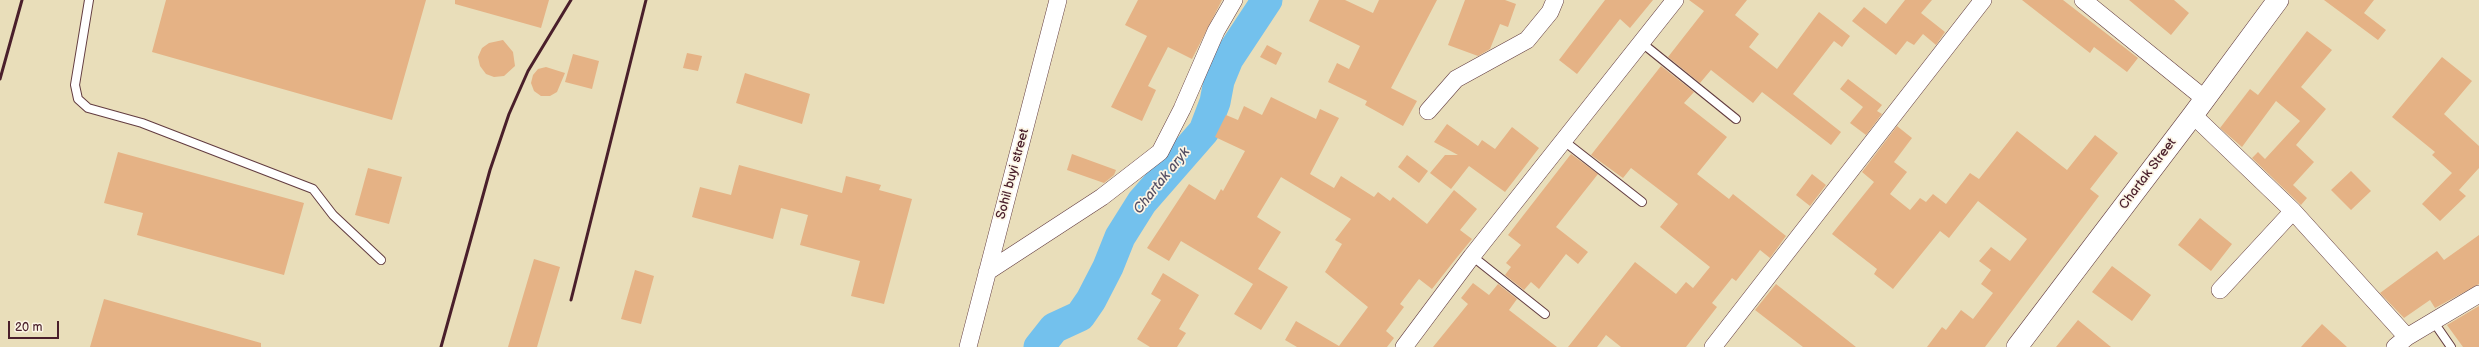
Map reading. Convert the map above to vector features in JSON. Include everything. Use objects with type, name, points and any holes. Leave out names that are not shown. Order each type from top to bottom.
[{"type":"street","name":"Sohil buyi street","points":[[968,347],[1058,0]]},
{"type":"street","points":[[987,272],[1102,197],[1160,152],[1182,109],[1216,31],[1234,0]]},
{"type":"street","points":[[1428,112],[1456,79],[1527,40],[1550,12],[1555,0]]},
{"type":"street","points":[[1404,347],[1472,256],[1675,0]]},
{"type":"street","points":[[1713,347],[1983,0]]},
{"type":"street","points":[[2083,0],[2199,107],[2293,211],[2401,342],[2479,294]]},
{"type":"street","name":"Chartak Street","points":[[2020,346],[2278,0]]},
{"type":"street","points":[[2220,290],[2293,211]]},
{"type":"lane","points":[[89,0],[75,85],[78,99],[88,108],[142,123],[312,189],[333,215],[381,260]]},
{"type":"lane","points":[[1642,43],[1736,119]]},
{"type":"lane","points":[[1564,140],[1642,202]]},
{"type":"lane","points":[[1472,256],[1545,314]]},
{"type":"lane","points":[[2433,321],[2452,347]]},
{"type":"building","points":[[166,0],[426,0],[392,120],[152,52]]},
{"type":"building","points":[[455,0],[549,0],[541,28],[455,4]]},
{"type":"building","points":[[1138,0],[1222,0],[1192,59],[1168,47],[1148,86],[1156,90],[1142,121],[1111,107],[1147,36],[1125,25]]},
{"type":"building","points":[[1319,0],[1345,0],[1373,13],[1379,0],[1437,0],[1391,88],[1417,101],[1403,126],[1365,105],[1367,101],[1328,82],[1337,63],[1349,69],[1360,46],[1309,21]]},
{"type":"building","points":[[1465,0],[1505,0],[1516,4],[1508,27],[1500,24],[1490,49],[1478,56],[1448,45]]},
{"type":"building","points":[[1605,0],[1653,0],[1630,28],[1620,19],[1577,74],[1559,60]]},
{"type":"building","points":[[1689,0],[1747,0],[1735,15],[1759,34],[1749,47],[1777,69],[1819,12],[1850,36],[1842,47],[1834,41],[1793,94],[1841,132],[1831,145],[1762,92],[1753,103],[1711,70],[1700,83],[1668,57],[1704,11]]},
{"type":"building","points":[[1905,0],[1932,0],[1921,13],[1945,32],[1936,45],[1923,34],[1914,45],[1907,41],[1896,55],[1852,21],[1864,7],[1886,24]]},
{"type":"building","points":[[2022,0],[2063,0],[2138,58],[2127,72],[2094,47],[2090,53]]},
{"type":"building","points":[[2129,0],[2174,0],[2189,13],[2171,35]]},
{"type":"building","points":[[2324,0],[2374,0],[2364,13],[2386,30],[2378,40]]},
{"type":"building","points":[[2307,31],[2332,50],[2301,87],[2326,109],[2296,145],[2314,162],[2293,185],[2307,198],[2301,205],[2252,158],[2258,152],[2265,159],[2300,121],[2276,101],[2242,147],[2220,128],[2250,89],[2258,95]]},
{"type":"building","points":[[503,40],[513,52],[515,66],[504,76],[494,77],[486,74],[480,66],[478,57],[482,48],[489,43]]},
{"type":"building","points":[[1267,45],[1282,53],[1276,65],[1260,57]]},
{"type":"building","points":[[687,53],[702,56],[698,71],[683,68]]},
{"type":"building","points":[[573,54],[599,61],[592,89],[565,82]]},
{"type":"building","points":[[2442,57],[2472,81],[2444,114],[2479,146],[2479,168],[2459,190],[2466,196],[2440,221],[2422,204],[2452,173],[2432,155],[2435,152],[2392,117]]},
{"type":"building","points":[[1661,66],[1694,92],[1684,103],[1727,137],[1697,174],[1729,199],[1733,194],[1786,236],[1770,258],[1760,250],[1736,281],[1732,278],[1712,303],[1717,307],[1686,347],[1621,347],[1606,335],[1597,347],[1568,347],[1635,262],[1676,294],[1686,282],[1693,288],[1710,267],[1660,227],[1678,204],[1631,168],[1623,178],[1591,155]]},
{"type":"building","points":[[546,67],[565,73],[557,92],[550,96],[541,96],[534,91],[531,83],[533,75],[538,69]]},
{"type":"building","points":[[745,73],[810,94],[802,124],[736,103]]},
{"type":"building","points":[[1848,79],[1882,105],[1877,111],[1882,114],[1866,135],[1850,123],[1863,107],[1840,89]]},
{"type":"building","points":[[1271,97],[1316,119],[1320,109],[1339,118],[1310,174],[1334,188],[1341,176],[1374,197],[1378,192],[1390,201],[1393,197],[1427,224],[1454,190],[1477,209],[1460,230],[1472,239],[1432,289],[1419,279],[1400,304],[1404,307],[1386,331],[1394,338],[1387,347],[1297,347],[1285,340],[1296,321],[1339,346],[1368,307],[1325,272],[1342,244],[1335,240],[1351,219],[1281,177],[1257,217],[1281,232],[1258,269],[1288,287],[1261,330],[1234,314],[1253,284],[1181,241],[1169,261],[1147,248],[1189,184],[1215,200],[1221,189],[1223,191],[1245,151],[1215,137],[1226,115],[1238,120],[1244,106],[1262,115]]},
{"type":"building","points":[[1447,124],[1478,146],[1482,140],[1495,149],[1512,127],[1539,148],[1505,192],[1469,166],[1451,189],[1430,173],[1445,155],[1458,155],[1434,142]]},
{"type":"building","points":[[1897,126],[1912,138],[1894,162],[1907,172],[1890,194],[1910,210],[1920,198],[1926,202],[1933,194],[1946,204],[1970,173],[1979,179],[2017,131],[2067,170],[2095,135],[2118,153],[2090,189],[2099,196],[1985,347],[1927,347],[1942,327],[1946,330],[1961,310],[1973,319],[1993,293],[1981,284],[1991,270],[1979,261],[1991,247],[2010,261],[2027,239],[1978,201],[1949,238],[1940,231],[1893,289],[1874,274],[1877,269],[1832,234],[1874,182],[1862,172]]},
{"type":"building","points":[[118,152],[304,203],[284,275],[137,235],[143,213],[104,203]]},
{"type":"building","points":[[1072,154],[1116,170],[1114,175],[1104,183],[1067,170]]},
{"type":"building","points":[[1571,154],[1598,174],[1556,227],[1588,252],[1578,264],[1566,254],[1539,289],[1531,282],[1524,290],[1505,275],[1511,267],[1506,263],[1521,245],[1508,235]]},
{"type":"building","points":[[1407,155],[1428,171],[1419,183],[1398,167]]},
{"type":"building","points":[[739,165],[842,193],[846,176],[881,185],[879,190],[912,199],[884,304],[851,296],[860,261],[800,245],[808,215],[781,208],[773,239],[692,217],[700,187],[731,195]]},
{"type":"building","points":[[368,168],[402,177],[389,224],[355,215]]},
{"type":"building","points":[[2351,171],[2371,191],[2351,210],[2331,190]]},
{"type":"building","points":[[1812,174],[1826,185],[1810,206],[1796,195]]},
{"type":"building","points":[[2200,218],[2232,244],[2211,271],[2178,245]]},
{"type":"building","points":[[2479,235],[2479,284],[2435,308],[2430,300],[2404,318],[2380,293],[2437,251],[2444,260]]},
{"type":"building","points":[[534,259],[560,267],[537,347],[508,347]]},
{"type":"building","points":[[2112,266],[2151,295],[2132,321],[2092,292]]},
{"type":"building","points":[[635,270],[654,276],[641,324],[621,319]]},
{"type":"building","points":[[1163,273],[1199,295],[1179,329],[1186,333],[1177,347],[1150,347],[1137,339],[1161,300],[1151,294]]},
{"type":"building","points":[[1473,283],[1489,295],[1498,284],[1517,299],[1509,310],[1557,347],[1433,347],[1468,304],[1461,298]]},
{"type":"building","points":[[1776,284],[1856,347],[1803,347],[1755,310]]},
{"type":"building","points":[[104,299],[261,343],[261,347],[90,347]]},
{"type":"building","points":[[2479,306],[2479,347],[2463,347],[2447,325]]},
{"type":"building","points":[[2078,320],[2111,347],[2056,347]]},
{"type":"building","points":[[2322,324],[2347,347],[2301,347]]},
{"type":"waterway","name":"Chartak aryk","points":[[1039,347],[1054,328],[1080,316],[1091,300],[1108,267],[1120,237],[1142,202],[1204,131],[1215,102],[1219,81],[1228,59],[1267,0]]},
{"type":"railway","points":[[0,79],[22,0]]},
{"type":"railway","points":[[441,347],[490,170],[509,114],[528,71],[571,0]]},
{"type":"railway","points":[[571,300],[646,0]]}]
